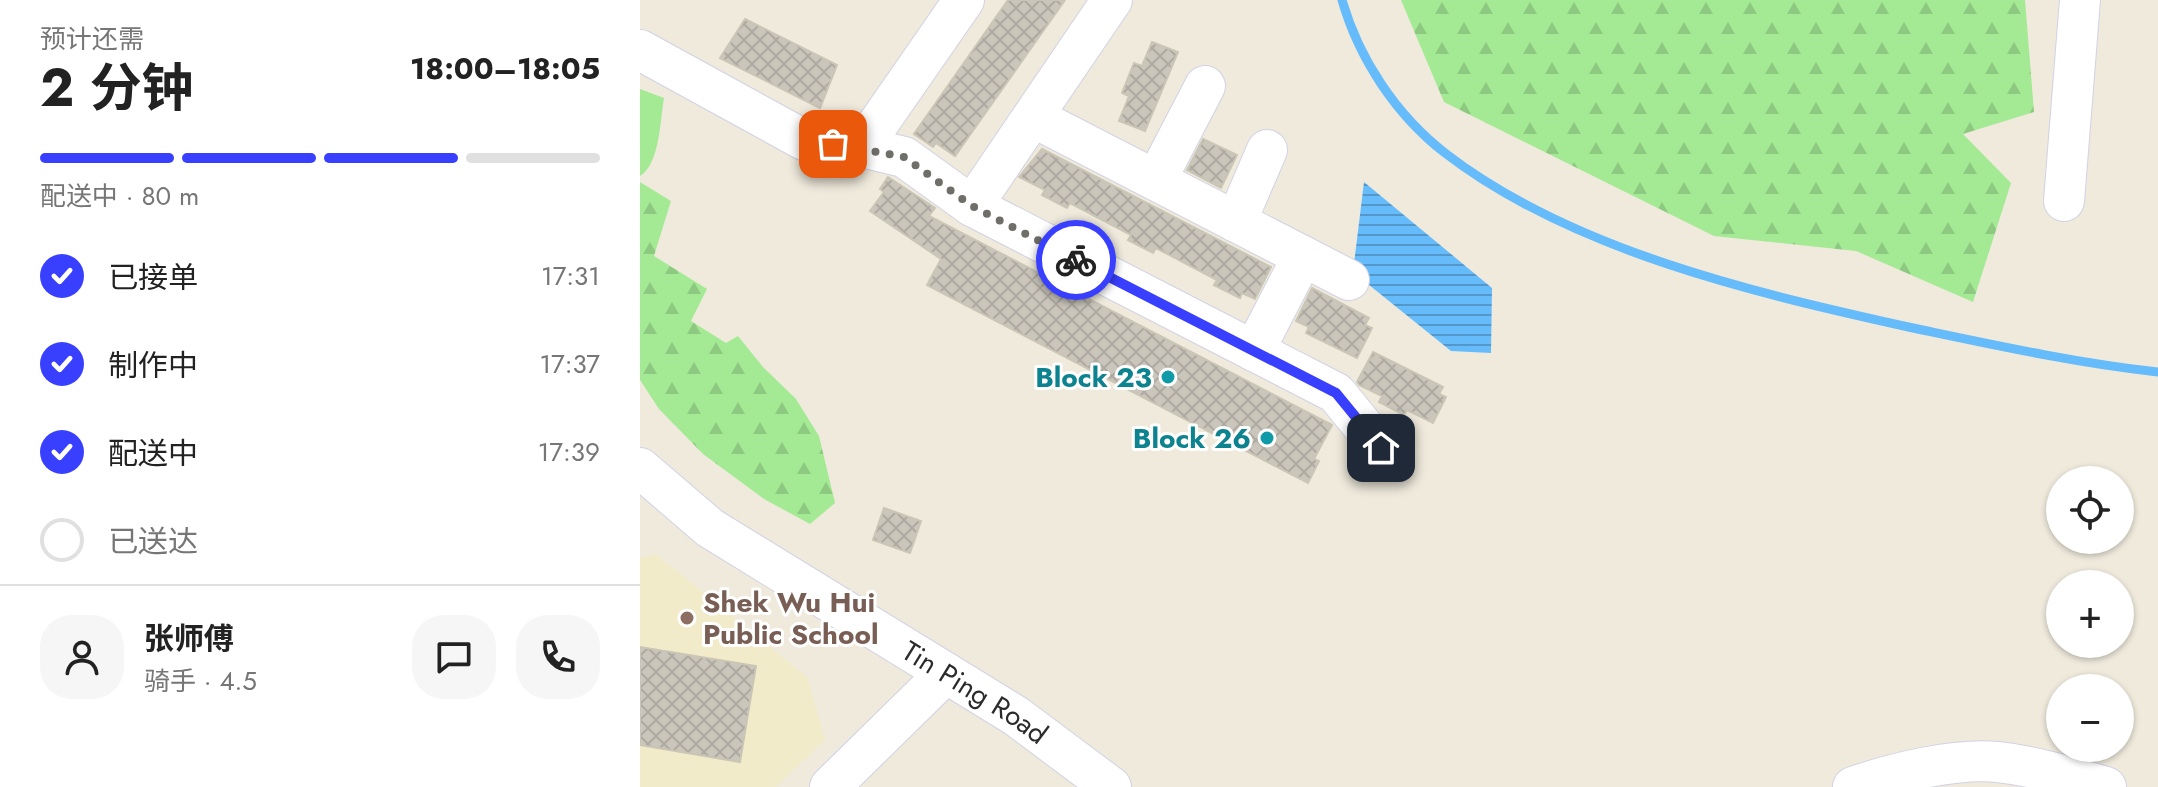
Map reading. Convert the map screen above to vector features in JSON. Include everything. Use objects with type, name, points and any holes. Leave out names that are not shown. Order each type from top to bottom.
[{"type":"street","points":[[862,147],[964,0]]},
{"type":"street","points":[[972,206],[1112,0]]},
{"type":"street","points":[[2064,201],[2080,0]]},
{"type":"street","points":[[640,50],[804,140],[862,147],[904,157],[972,206],[1336,393],[1381,448]]},
{"type":"street","points":[[1156,180],[1205,86]]},
{"type":"street","points":[[1033,117],[1349,280]]},
{"type":"street","points":[[1236,222],[1267,150]]},
{"type":"street","points":[[1254,351],[1303,256]]},
{"type":"street","name":"Tin Ping Road","points":[[640,468],[710,528],[1016,716],[1111,787]]},
{"type":"street","points":[[830,787],[946,673]]},
{"type":"street","points":[[1853,787],[1890,774],[1994,762],[2035,768],[2106,787]]},
{"type":"shaded area","name":"Shek Wu Hui Public School","points":[[656,554],[807,677],[825,740],[776,787],[640,787],[640,558]]},
{"type":"green space","points":[[1401,0],[2025,0],[2034,112],[1963,134],[2011,183],[1973,302],[1856,251],[1714,236],[1444,102]]},
{"type":"green space","points":[[640,89],[664,98],[652,162],[640,176]]},
{"type":"green space","points":[[640,182],[671,201],[654,256],[707,289],[691,321],[726,343],[738,336],[763,367],[796,399],[819,436],[835,503],[810,524],[764,499],[703,454],[659,409],[640,380]]},
{"type":"water","points":[[1364,182],[1492,288],[1491,353],[1451,351],[1353,272]]},
{"type":"building","points":[[1008,0],[1065,0],[955,156],[936,143],[933,147],[914,134]]},
{"type":"building","points":[[745,19],[837,65],[820,108],[720,58]]},
{"type":"building","points":[[1152,42],[1178,52],[1145,131],[1119,121],[1129,96],[1122,93],[1134,63],[1142,66]]},
{"type":"building","points":[[1203,139],[1237,155],[1221,188],[1187,170]]},
{"type":"building","points":[[1042,149],[1271,267],[1255,299],[1242,293],[1240,298],[1214,285],[1217,280],[1156,248],[1153,253],[1128,240],[1131,235],[1070,203],[1067,208],[1042,195],[1045,190],[1019,177]]},
{"type":"building","points":[[888,177],[935,208],[929,216],[1332,425],[1314,459],[1319,461],[1308,483],[927,285],[941,259],[870,211],[884,192],[880,189]]},
{"type":"building","points":[[1312,288],[1369,318],[1365,325],[1372,328],[1357,358],[1306,333],[1309,327],[1296,321]]},
{"type":"building","points":[[1373,352],[1443,387],[1439,394],[1446,397],[1433,423],[1407,410],[1404,415],[1379,402],[1382,396],[1359,385],[1357,382]]},
{"type":"building","points":[[884,508],[921,521],[910,553],[873,540]]},
{"type":"building","points":[[640,647],[756,666],[740,762],[640,745]]},
{"type":"waterway","points":[[1342,0],[1369,64],[1395,103],[1427,138],[1495,187],[1550,217],[1669,264],[1793,300],[2004,347],[2158,372]]},
{"type":"way so far","points":[[833,144],[904,157],[972,206],[1076,260]]},
{"type":"place","name":"Block 23","points":[[1168,377]]},
{"type":"place","name":"Block 26","points":[[1267,438]]},
{"type":"place","name":"Shek Wu Hui Public School","points":[[687,618]]},
{"type":"route","points":[[1076,260],[1336,393],[1381,448]]}]
